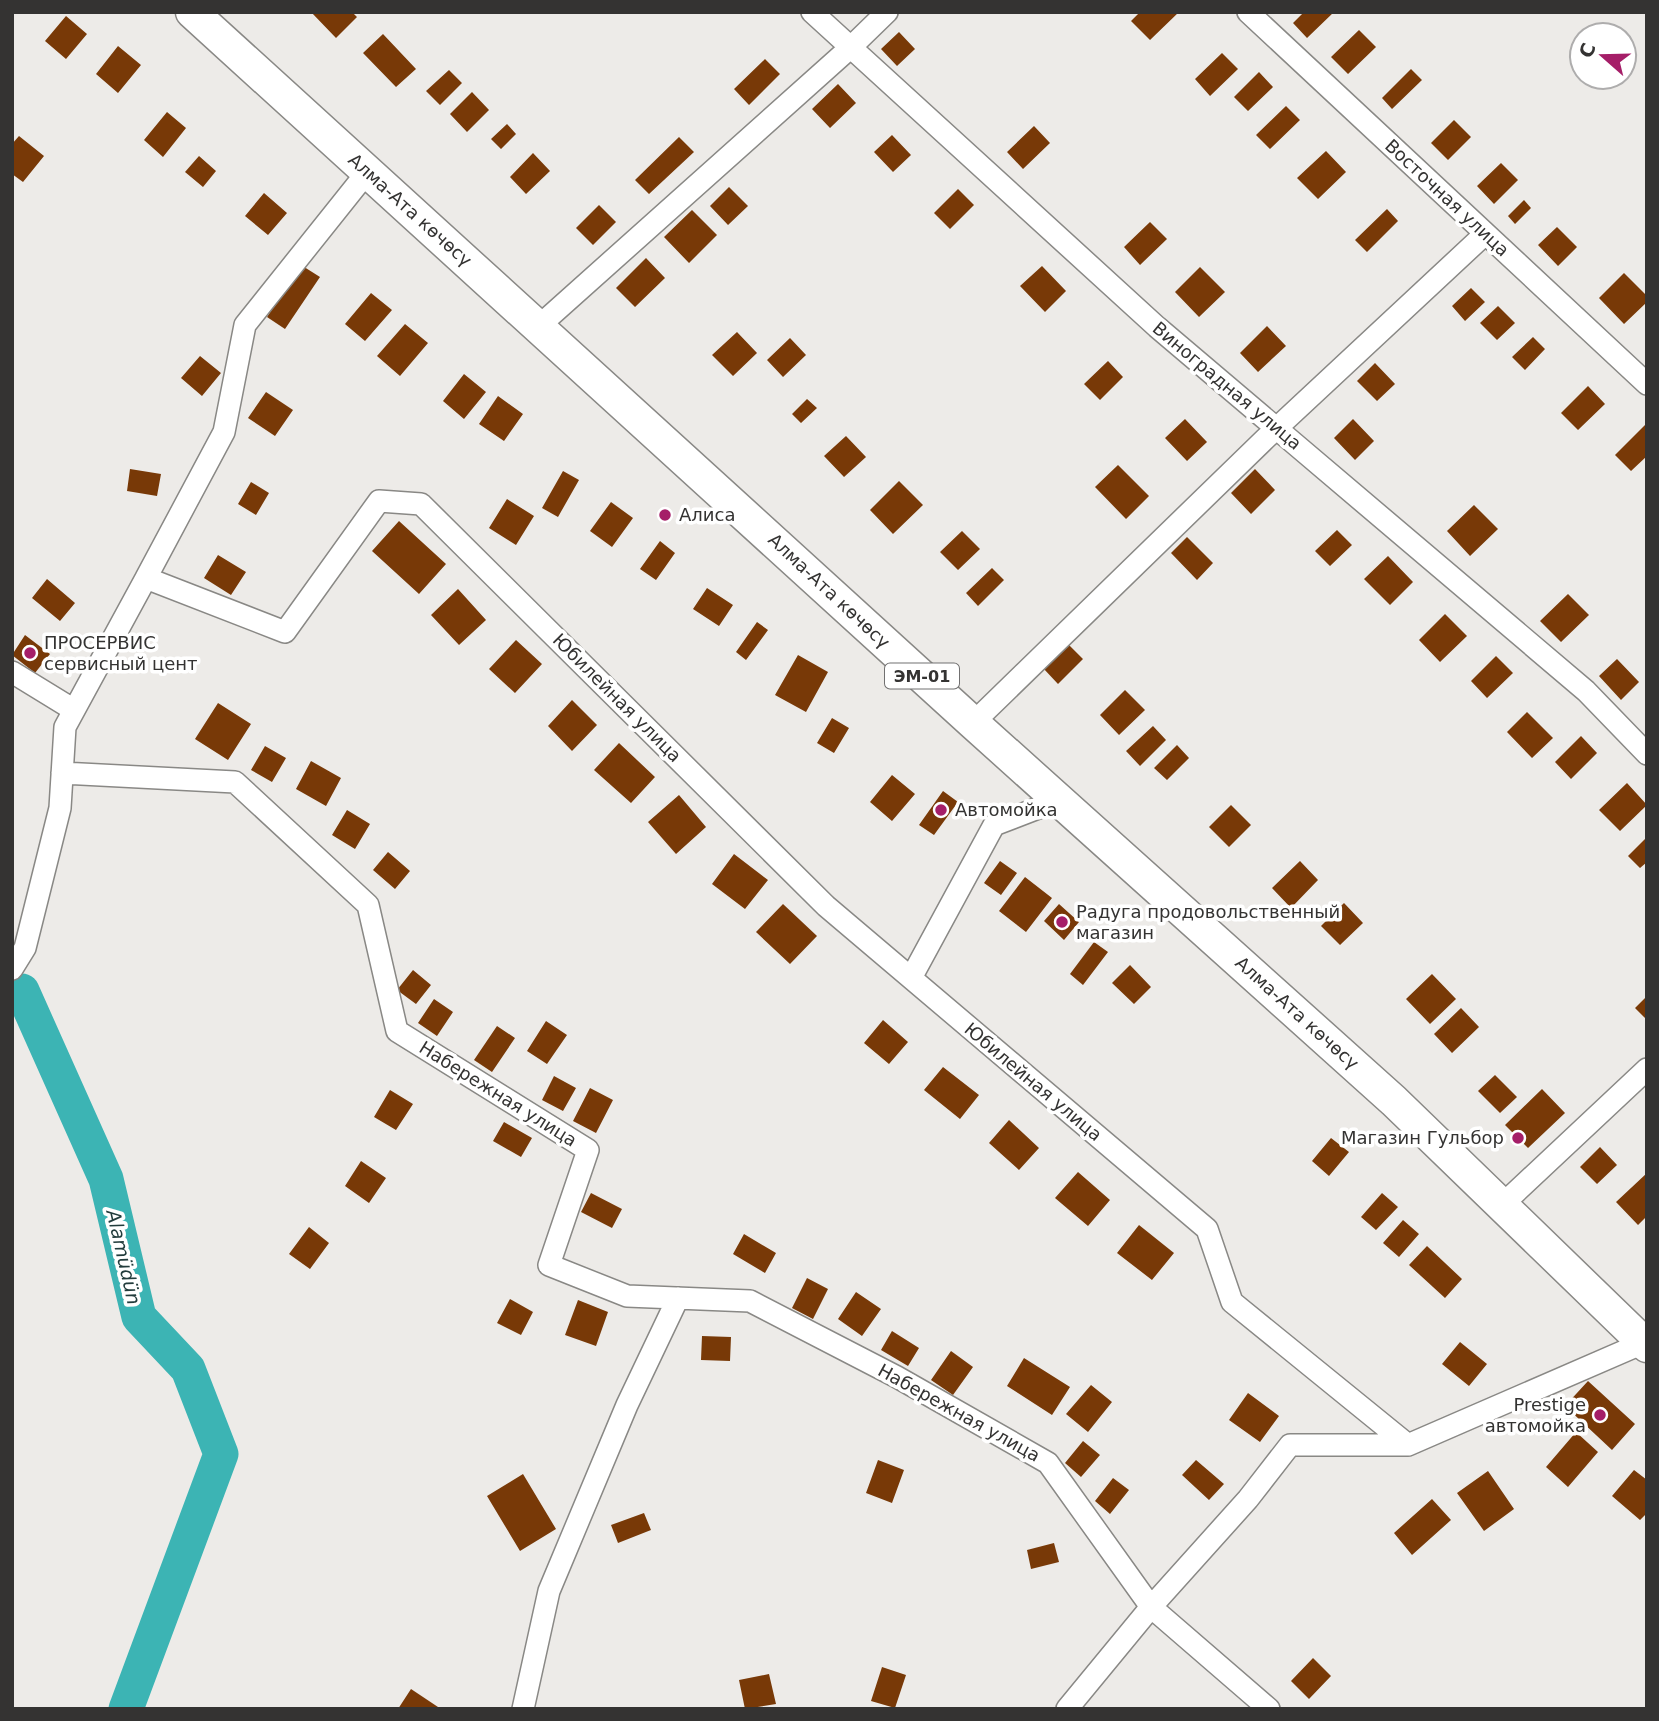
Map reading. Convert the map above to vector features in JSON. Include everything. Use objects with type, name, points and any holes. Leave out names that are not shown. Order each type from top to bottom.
[{"type":"highway","name":"Алма-Ата көчөсү","points":[[192,12],[973,723],[1334,1046],[1645,1344]]},
{"type":"street","name":"Виноградная улица","points":[[812,12],[1157,327],[1586,691],[1647,754]]},
{"type":"street","points":[[539,326],[887,12]]},
{"type":"street","name":"Восточная улица","points":[[1248,12],[1647,384]]},
{"type":"street","points":[[12,969],[25,948],[60,808],[65,727],[224,432],[245,325],[368,172]]},
{"type":"street","points":[[973,723],[1276,428],[1485,234]]},
{"type":"street","name":"Юбилейная улица","points":[[146,578],[285,632],[379,502],[421,504],[826,906],[1207,1228],[1232,1302],[1408,1446]]},
{"type":"street","points":[[12,673],[74,710]]},
{"type":"street","name":"Набережная улица","points":[[62,773],[235,782],[368,905],[397,1031],[588,1150],[549,1265],[627,1296],[750,1301],[897,1377],[1048,1464],[1151,1607],[1269,1709]]},
{"type":"street","points":[[911,978],[994,825],[1059,800]]},
{"type":"street","points":[[1502,1205],[1647,1069]]},
{"type":"street","points":[[523,1709],[548,1591],[627,1405],[678,1298]]},
{"type":"street","points":[[1068,1709],[1151,1607],[1248,1499],[1290,1445],[1408,1446],[1645,1344]]},
{"type":"building","points":[[311,12],[352,12],[357,17],[336,38]]},
{"type":"building","points":[[1140,12],[1179,12],[1150,40],[1131,21]]},
{"type":"building","points":[[1304,12],[1334,12],[1307,38],[1293,23]]},
{"type":"building","points":[[66,16],[87,34],[66,59],[45,41]]},
{"type":"building","points":[[1359,30],[1376,47],[1348,74],[1331,57]]},
{"type":"building","points":[[899,32],[915,49],[897,66],[881,49]]},
{"type":"building","points":[[383,34],[416,69],[396,87],[363,53]]},
{"type":"building","points":[[118,46],[141,65],[118,93],[96,74]]},
{"type":"building","points":[[1222,53],[1238,69],[1210,96],[1195,79]]},
{"type":"building","points":[[765,59],[780,74],[749,105],[734,89]]},
{"type":"building","points":[[1411,69],[1422,80],[1392,109],[1382,98]]},
{"type":"building","points":[[449,70],[462,83],[440,105],[426,91]]},
{"type":"building","points":[[1259,72],[1273,87],[1248,111],[1234,97]]},
{"type":"building","points":[[838,84],[856,103],[830,128],[812,109]]},
{"type":"building","points":[[472,92],[489,110],[467,132],[450,114]]},
{"type":"building","points":[[1286,106],[1300,120],[1270,149],[1256,135]]},
{"type":"building","points":[[167,112],[186,128],[163,157],[144,140]]},
{"type":"building","points":[[1454,120],[1471,137],[1448,160],[1431,143]]},
{"type":"building","points":[[507,124],[516,134],[501,149],[491,139]]},
{"type":"building","points":[[1034,126],[1050,143],[1023,169],[1007,152]]},
{"type":"building","points":[[892,135],[911,155],[893,172],[874,152]]},
{"type":"building","points":[[19,136],[44,156],[23,182],[12,174],[12,144]]},
{"type":"building","points":[[679,137],[694,152],[649,194],[635,180]]},
{"type":"building","points":[[1326,151],[1346,172],[1318,199],[1297,178]]},
{"type":"building","points":[[533,153],[550,171],[526,194],[510,177]]},
{"type":"building","points":[[199,156],[216,171],[203,187],[185,172]]},
{"type":"building","points":[[1501,163],[1518,180],[1494,204],[1477,186]]},
{"type":"building","points":[[729,187],[748,206],[728,225],[710,206]]},
{"type":"building","points":[[958,189],[974,205],[950,229],[934,213]]},
{"type":"building","points":[[264,193],[287,213],[268,235],[245,216]]},
{"type":"building","points":[[1524,200],[1531,208],[1515,224],[1508,216]]},
{"type":"building","points":[[599,205],[616,222],[593,245],[576,228]]},
{"type":"building","points":[[1387,209],[1398,221],[1367,252],[1355,240]]},
{"type":"building","points":[[692,210],[717,235],[689,263],[664,237]]},
{"type":"building","points":[[1150,222],[1167,239],[1140,265],[1124,247]]},
{"type":"building","points":[[1557,227],[1577,247],[1558,266],[1538,245]]},
{"type":"building","points":[[646,258],[665,278],[635,307],[616,288]]},
{"type":"building","points":[[301,265],[320,277],[285,329],[267,317]]},
{"type":"building","points":[[1042,266],[1066,291],[1045,312],[1020,286]]},
{"type":"building","points":[[1200,267],[1225,292],[1199,317],[1175,292]]},
{"type":"building","points":[[1624,273],[1647,296],[1647,302],[1624,324],[1599,298]]},
{"type":"building","points":[[1471,288],[1485,302],[1465,321],[1452,306]]},
{"type":"building","points":[[371,293],[392,310],[365,341],[345,324]]},
{"type":"building","points":[[1498,306],[1515,323],[1497,340],[1480,323]]},
{"type":"building","points":[[405,324],[428,343],[400,376],[377,356]]},
{"type":"building","points":[[1267,326],[1286,346],[1258,372],[1240,353]]},
{"type":"building","points":[[737,332],[757,353],[733,376],[712,355]]},
{"type":"building","points":[[1533,337],[1545,349],[1525,370],[1512,357]]},
{"type":"building","points":[[790,338],[806,355],[783,377],[767,360]]},
{"type":"building","points":[[200,356],[221,373],[202,396],[181,378]]},
{"type":"building","points":[[1108,361],[1123,377],[1100,400],[1084,384]]},
{"type":"building","points":[[1375,363],[1395,384],[1377,401],[1357,381]]},
{"type":"building","points":[[464,374],[486,392],[464,419],[443,401]]},
{"type":"building","points":[[1588,386],[1605,404],[1578,430],[1561,413]]},
{"type":"building","points":[[266,392],[293,410],[275,436],[248,418]]},
{"type":"building","points":[[498,396],[523,414],[504,441],[479,424]]},
{"type":"building","points":[[807,399],[817,408],[801,423],[792,414]]},
{"type":"building","points":[[1185,419],[1207,442],[1187,461],[1165,438]]},
{"type":"building","points":[[1353,419],[1374,441],[1355,460],[1334,438]]},
{"type":"building","points":[[1647,423],[1647,456],[1631,471],[1615,455]]},
{"type":"building","points":[[846,436],[866,457],[844,477],[824,456]]},
{"type":"building","points":[[1118,465],[1149,496],[1126,519],[1095,487]]},
{"type":"building","points":[[130,469],[161,474],[157,496],[127,491]]},
{"type":"building","points":[[1255,469],[1275,490],[1251,514],[1231,493]]},
{"type":"building","points":[[563,471],[579,480],[558,517],[542,508]]},
{"type":"building","points":[[899,481],[923,505],[893,534],[870,510]]},
{"type":"building","points":[[251,482],[269,493],[256,515],[238,504]]},
{"type":"building","points":[[507,499],[534,516],[516,545],[489,528]]},
{"type":"building","points":[[611,502],[633,518],[612,547],[590,531]]},
{"type":"building","points":[[1474,505],[1498,529],[1470,556],[1447,531]]},
{"type":"building","points":[[399,521],[446,564],[419,594],[372,551]]},
{"type":"building","points":[[1337,530],[1352,545],[1330,566],[1315,551]]},
{"type":"building","points":[[962,531],[980,549],[958,570],[940,552]]},
{"type":"building","points":[[1187,537],[1213,563],[1197,580],[1171,553]]},
{"type":"building","points":[[660,541],[675,553],[656,580],[640,569]]},
{"type":"building","points":[[218,555],[246,572],[231,595],[204,578]]},
{"type":"building","points":[[1388,556],[1413,582],[1390,605],[1364,579]]},
{"type":"building","points":[[992,568],[1004,580],[978,606],[966,593]]},
{"type":"building","points":[[47,579],[75,603],[60,621],[32,598]]},
{"type":"building","points":[[707,588],[733,605],[719,626],[693,609]]},
{"type":"building","points":[[458,589],[486,620],[459,645],[431,615]]},
{"type":"building","points":[[1568,594],[1589,615],[1561,642],[1540,621]]},
{"type":"building","points":[[1445,614],[1467,636],[1440,662],[1419,640]]},
{"type":"building","points":[[757,622],[768,630],[746,660],[736,652]]},
{"type":"building","name":"ПРОСЕРВИС сервисный цент","points":[[25,635],[50,654],[35,673],[12,655]]},
{"type":"building","points":[[516,640],[542,664],[515,693],[489,669]]},
{"type":"building","points":[[1068,644],[1083,659],[1058,684],[1043,668]]},
{"type":"building","points":[[798,655],[828,672],[806,712],[775,695]]},
{"type":"building","points":[[1496,656],[1513,673],[1487,698],[1471,681]]},
{"type":"building","points":[[1617,659],[1639,682],[1621,700],[1599,676]]},
{"type":"building","points":[[1125,690],[1145,710],[1119,735],[1100,715]]},
{"type":"building","points":[[572,700],[597,725],[572,751],[548,726]]},
{"type":"building","points":[[218,703],[251,724],[228,760],[195,739]]},
{"type":"building","points":[[1527,712],[1553,738],[1532,758],[1507,732]]},
{"type":"building","points":[[832,718],[849,728],[834,753],[817,743]]},
{"type":"building","points":[[1153,726],[1166,740],[1140,766],[1126,751]]},
{"type":"building","points":[[1581,736],[1597,753],[1571,779],[1555,762]]},
{"type":"building","points":[[619,743],[655,777],[631,803],[594,770]]},
{"type":"building","points":[[1177,745],[1189,758],[1167,780],[1154,768]]},
{"type":"building","points":[[265,746],[286,758],[272,782],[251,770]]},
{"type":"building","points":[[311,761],[341,778],[326,806],[296,789]]},
{"type":"building","points":[[892,775],[915,794],[892,821],[870,802]]},
{"type":"building","points":[[1627,783],[1647,805],[1620,831],[1599,810]]},
{"type":"building","name":"Автомойка","points":[[943,791],[958,802],[934,835],[919,825]]},
{"type":"building","points":[[679,795],[706,827],[676,854],[648,822]]},
{"type":"building","points":[[1231,805],[1251,825],[1229,847],[1209,827]]},
{"type":"building","points":[[347,810],[370,824],[355,849],[332,835]]},
{"type":"building","points":[[1647,837],[1647,862],[1640,868],[1628,856]]},
{"type":"building","points":[[388,852],[410,871],[395,889],[373,870]]},
{"type":"building","points":[[734,854],[768,880],[745,909],[712,884]]},
{"type":"building","points":[[1000,861],[1017,873],[1001,895],[984,883]]},
{"type":"building","points":[[1300,861],[1318,880],[1291,908],[1272,888]]},
{"type":"building","points":[[1025,877],[1052,898],[1026,932],[999,911]]},
{"type":"building","points":[[1344,903],[1363,923],[1340,945],[1321,926]]},
{"type":"building","points":[[783,904],[817,936],[790,964],[756,932]]},
{"type":"building","name":"Радуга продовольственный магазин","points":[[1059,904],[1079,922],[1064,940],[1044,921]]},
{"type":"building","points":[[1094,942],[1108,952],[1083,985],[1070,974]]},
{"type":"building","points":[[1130,965],[1151,987],[1134,1004],[1112,983]]},
{"type":"building","points":[[413,970],[431,985],[416,1004],[397,990]]},
{"type":"building","points":[[1432,974],[1456,999],[1430,1024],[1406,999]]},
{"type":"building","points":[[1647,996],[1647,1020],[1635,1008]]},
{"type":"building","points":[[434,999],[453,1012],[437,1036],[418,1023]]},
{"type":"building","points":[[1461,1008],[1479,1027],[1452,1053],[1434,1034]]},
{"type":"building","points":[[883,1020],[908,1042],[889,1064],[864,1043]]},
{"type":"building","points":[[546,1021],[567,1035],[547,1064],[527,1051]]},
{"type":"building","points":[[497,1026],[515,1038],[492,1072],[474,1060]]},
{"type":"building","points":[[943,1067],[979,1095],[960,1119],[924,1090]]},
{"type":"building","points":[[1495,1075],[1517,1097],[1500,1113],[1478,1091]]},
{"type":"building","points":[[554,1076],[576,1088],[563,1111],[542,1100]]},
{"type":"building","points":[[590,1088],[613,1100],[596,1133],[573,1121]]},
{"type":"building","points":[[1542,1089],[1565,1113],[1528,1148],[1505,1125]]},
{"type":"building","points":[[390,1090],[413,1104],[396,1130],[374,1117]]},
{"type":"building","points":[[1009,1120],[1039,1148],[1019,1170],[989,1143]]},
{"type":"building","points":[[504,1122],[532,1138],[521,1157],[493,1141]]},
{"type":"building","points":[[1331,1138],[1349,1152],[1329,1176],[1312,1161]]},
{"type":"building","points":[[1600,1147],[1617,1165],[1597,1184],[1580,1167]]},
{"type":"building","points":[[361,1161],[386,1178],[369,1203],[345,1186]]},
{"type":"building","points":[[1078,1172],[1110,1200],[1088,1226],[1055,1198]]},
{"type":"building","points":[[1647,1173],[1647,1216],[1638,1225],[1616,1202]]},
{"type":"building","points":[[591,1193],[622,1209],[612,1228],[581,1212]]},
{"type":"building","points":[[1382,1193],[1398,1207],[1376,1230],[1361,1217]]},
{"type":"building","points":[[1403,1220],[1419,1234],[1399,1257],[1383,1243]]},
{"type":"building","points":[[1139,1225],[1174,1253],[1152,1280],[1117,1253]]},
{"type":"building","points":[[309,1227],[329,1243],[310,1269],[289,1254]]},
{"type":"building","points":[[744,1234],[776,1253],[765,1273],[733,1254]]},
{"type":"building","points":[[1427,1246],[1462,1279],[1445,1298],[1409,1265]]},
{"type":"building","points":[[807,1278],[828,1289],[813,1319],[792,1308]]},
{"type":"building","points":[[856,1292],[881,1309],[862,1336],[838,1319]]},
{"type":"building","points":[[510,1299],[533,1312],[521,1335],[497,1323]]},
{"type":"building","points":[[578,1300],[608,1312],[596,1346],[565,1335]]},
{"type":"building","points":[[892,1331],[919,1348],[908,1366],[881,1350]]},
{"type":"building","points":[[702,1336],[731,1337],[730,1361],[701,1360]]},
{"type":"building","points":[[1460,1342],[1487,1364],[1469,1386],[1442,1364]]},
{"type":"building","points":[[951,1351],[973,1367],[953,1395],[931,1380]]},
{"type":"building","points":[[1024,1358],[1070,1387],[1052,1415],[1007,1386]]},
{"type":"building","name":"Prestige автомойка","points":[[1588,1381],[1635,1424],[1612,1450],[1565,1406]]},
{"type":"building","points":[[1091,1385],[1112,1402],[1088,1432],[1066,1414]]},
{"type":"building","points":[[1248,1393],[1279,1416],[1260,1442],[1229,1420]]},
{"type":"building","points":[[1576,1432],[1598,1452],[1568,1487],[1546,1467]]},
{"type":"building","points":[[1083,1441],[1100,1455],[1081,1477],[1065,1463]]},
{"type":"building","points":[[878,1460],[904,1470],[892,1503],[866,1493]]},
{"type":"building","points":[[1196,1460],[1224,1484],[1209,1500],[1182,1475]]},
{"type":"building","points":[[1634,1470],[1647,1480],[1647,1513],[1640,1520],[1612,1496]]},
{"type":"building","points":[[1488,1471],[1514,1509],[1484,1531],[1457,1493]]},
{"type":"building","points":[[523,1474],[556,1529],[520,1551],[487,1496]]},
{"type":"building","points":[[1113,1478],[1129,1490],[1110,1514],[1095,1501]]},
{"type":"building","points":[[1432,1499],[1451,1520],[1412,1555],[1394,1533]]},
{"type":"building","points":[[644,1513],[651,1530],[618,1543],[611,1525]]},
{"type":"building","points":[[1054,1543],[1059,1562],[1031,1569],[1027,1550]]},
{"type":"building","points":[[1313,1658],[1331,1676],[1309,1699],[1291,1681]]},
{"type":"building","points":[[882,1667],[906,1675],[895,1708],[871,1701]]},
{"type":"building","points":[[769,1674],[776,1704],[745,1709],[739,1680]]},
{"type":"building","points":[[411,1689],[441,1709],[398,1709]]},
{"type":"waterway","name":"Alamüdün","points":[[22,991],[106,1179],[139,1317],[188,1369],[221,1454],[126,1709]]},
{"type":"place","name":"Алиса","points":[[665,515]]},
{"type":"place","name":"ПРОСЕРВИС сервисный цент","points":[[30,653]]},
{"type":"place","name":"Автомойка","points":[[941,810]]},
{"type":"place","name":"Радуга продовольственный магазин","points":[[1062,922]]},
{"type":"place","name":"Магазин Гульбор","points":[[1518,1138]]},
{"type":"place","name":"Prestige автомойка","points":[[1600,1415]]}]
